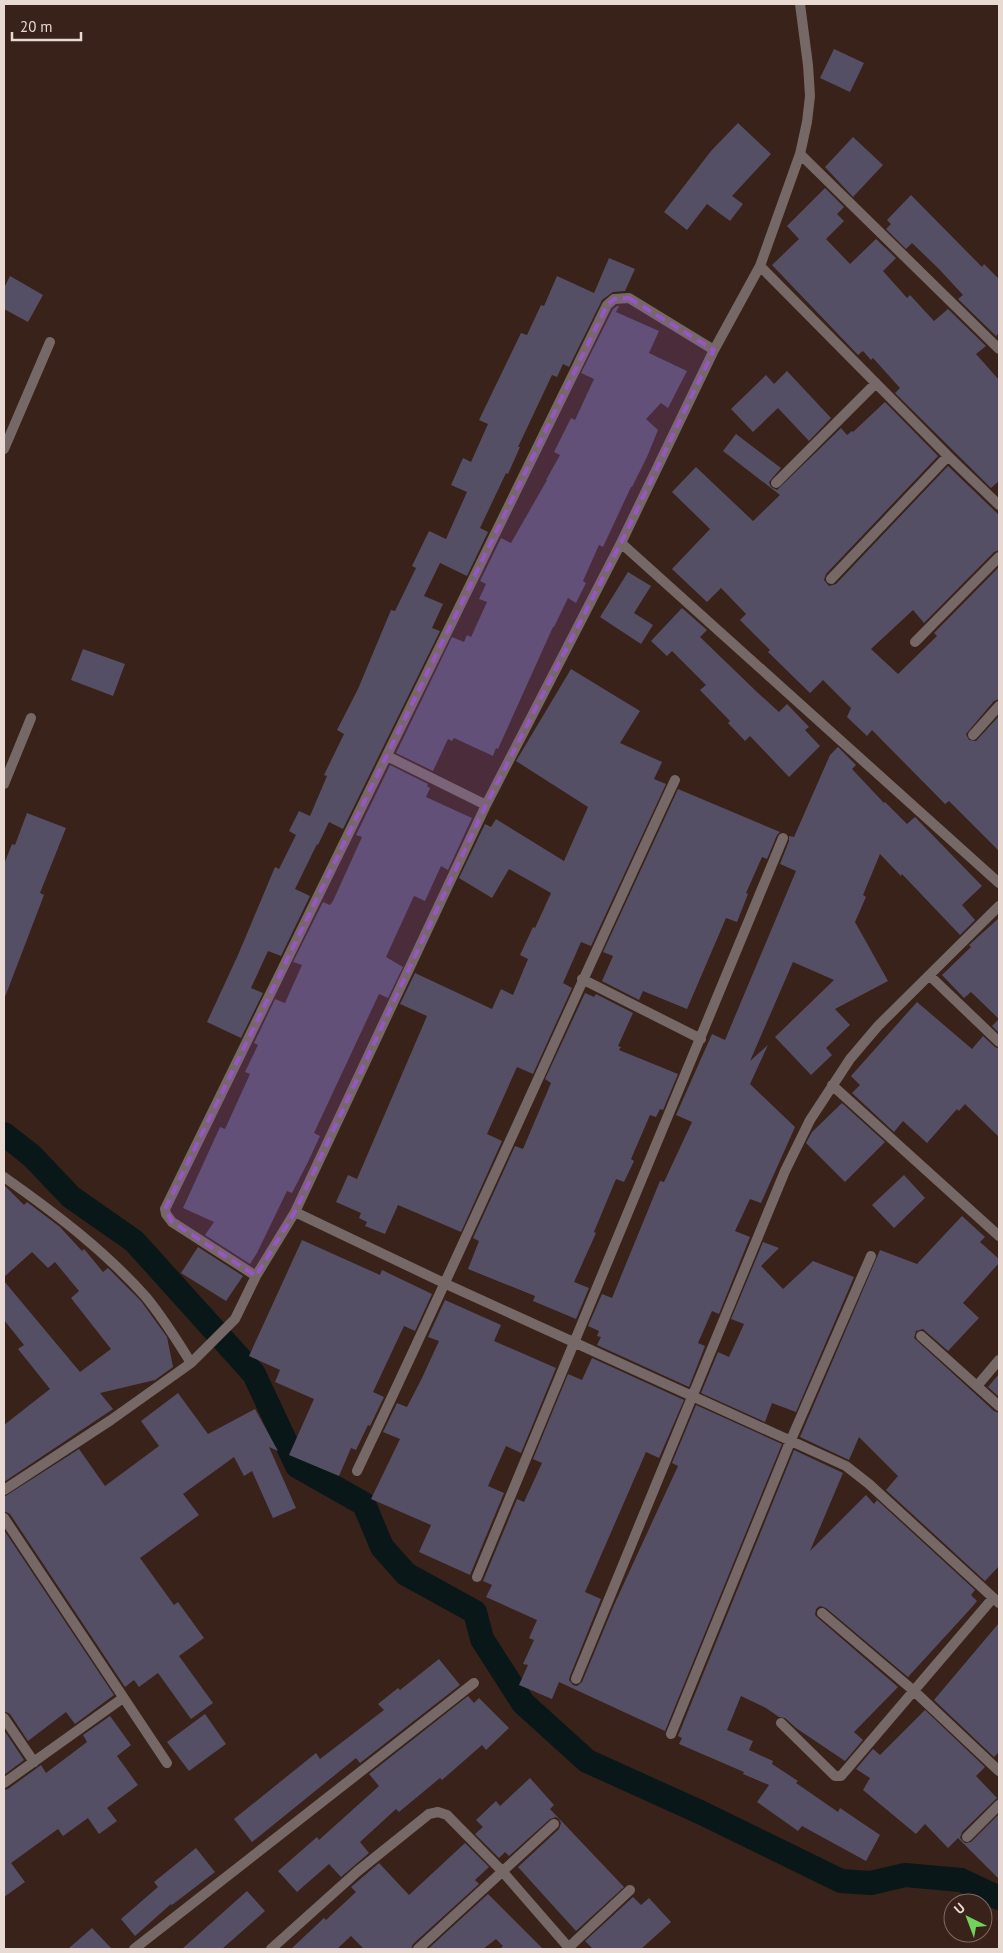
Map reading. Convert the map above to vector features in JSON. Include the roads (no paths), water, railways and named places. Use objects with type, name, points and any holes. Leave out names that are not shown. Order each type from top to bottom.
[{"type":"street","points":[[4,1490],[110,1420],[191,1363],[204,1351],[235,1320],[256,1276],[295,1212],[486,805],[621,543],[714,350],[760,266],[800,154],[807,122],[810,96],[800,4]]},
{"type":"street","points":[[800,154],[999,349]]},
{"type":"street","points":[[760,266],[999,505]]},
{"type":"street","points":[[256,1276],[172,1222],[166,1214],[166,1209],[607,305],[614,299],[629,298],[714,350]]},
{"type":"street","points":[[4,449],[50,342]]},
{"type":"street","points":[[776,483],[876,383]]},
{"type":"street","points":[[831,579],[948,456]]},
{"type":"street","points":[[621,543],[999,883]]},
{"type":"street","points":[[915,642],[999,556]]},
{"type":"street","points":[[973,735],[999,706]]},
{"type":"street","points":[[4,784],[31,718]]},
{"type":"street","points":[[387,756],[486,805]]},
{"type":"street","points":[[357,1471],[446,1284],[582,979],[675,780]]},
{"type":"street","points":[[476,1576],[784,838]]},
{"type":"street","points":[[576,1679],[785,1171],[810,1120],[850,1059],[878,1026],[999,906]]},
{"type":"street","points":[[930,976],[999,1042]]},
{"type":"street","points":[[582,979],[701,1039]]},
{"type":"street","points":[[832,1085],[999,1236]]},
{"type":"street","points":[[4,1177],[51,1210],[99,1250],[146,1297],[191,1363]]},
{"type":"street","points":[[295,1212],[446,1284],[846,1466],[869,1484],[996,1600],[841,1776],[836,1776],[781,1723]]},
{"type":"street","points":[[671,1734],[790,1442],[871,1256]]},
{"type":"street","points":[[921,1336],[999,1406]]},
{"type":"street","points":[[977,1386],[999,1360]]},
{"type":"street","points":[[4,1518],[167,1763]]},
{"type":"street","points":[[822,1613],[914,1691],[999,1771]]},
{"type":"street","points":[[134,1949],[474,1683]]},
{"type":"street","points":[[4,1783],[123,1698]]},
{"type":"street","points":[[4,1718],[34,1762]]},
{"type":"street","points":[[967,1837],[999,1805]]},
{"type":"street","points":[[271,1949],[358,1871],[429,1814],[438,1812],[447,1815],[502,1871],[568,1949],[630,1890]]},
{"type":"street","points":[[418,1949],[554,1824]]},
{"type":"waterway","points":[[4,1134],[32,1156],[71,1197],[134,1241],[254,1374],[297,1466],[364,1504],[382,1547],[406,1574],[475,1612],[482,1639],[523,1703],[587,1761],[702,1813],[841,1881],[871,1883],[905,1875],[961,1880],[999,1898]]}]
